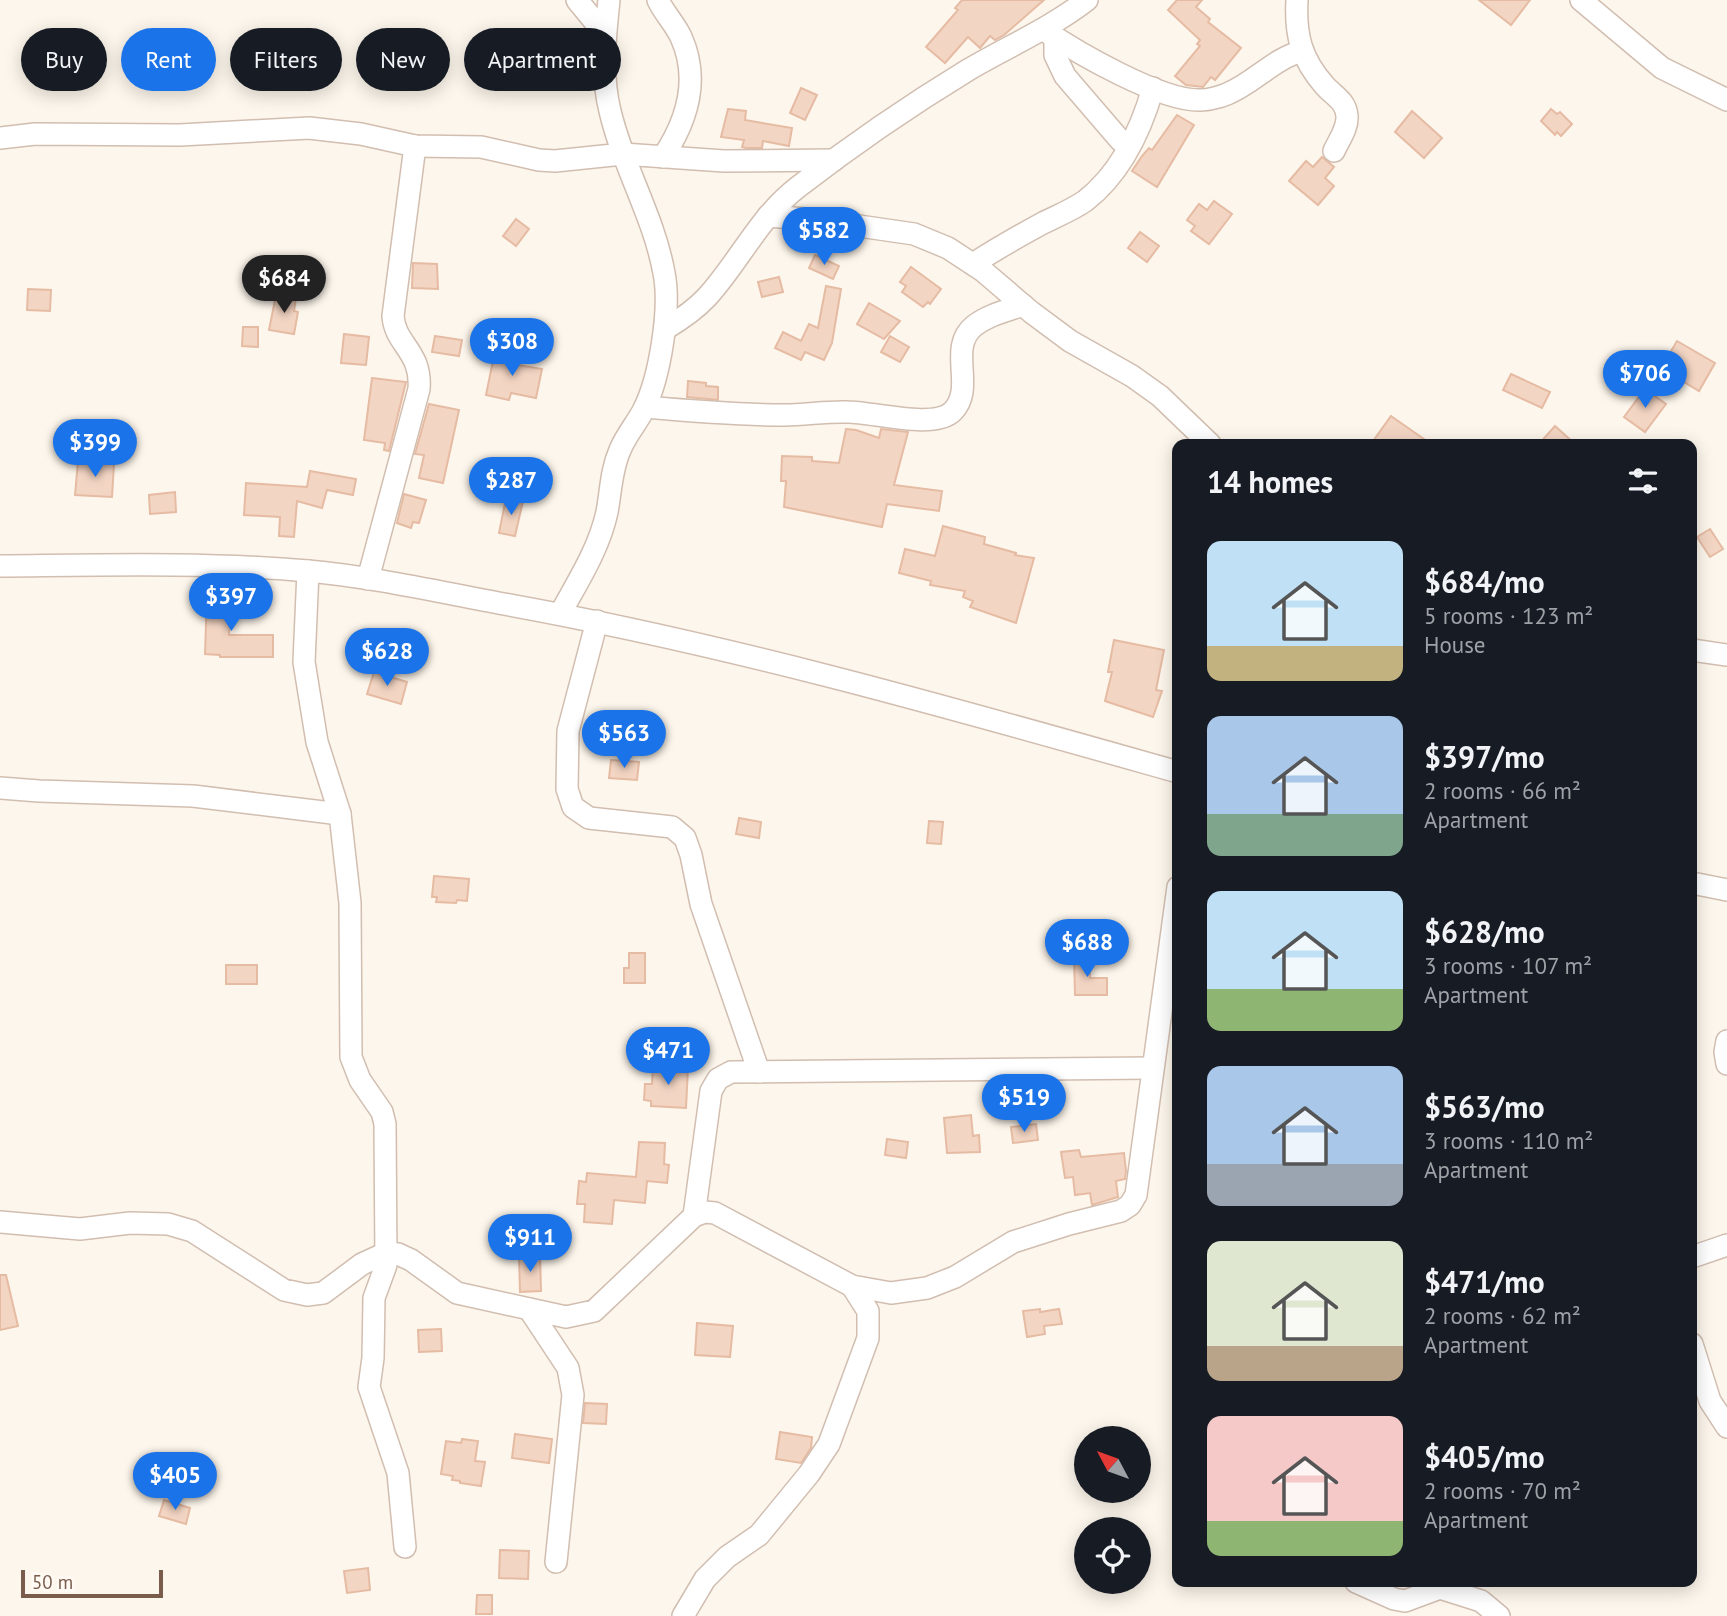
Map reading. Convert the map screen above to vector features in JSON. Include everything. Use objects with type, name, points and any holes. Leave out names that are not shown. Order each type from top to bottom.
[{"type":"street","points":[[577,0],[600,28]]},
{"type":"street","points":[[606,28],[609,0]]},
{"type":"street","points":[[665,329],[709,295],[768,216],[795,189],[934,92],[1049,34],[1087,0]]},
{"type":"street","points":[[1297,0],[1299,46],[1325,86],[1345,105],[1346,128],[1334,151]]},
{"type":"street","points":[[1581,0],[1661,68],[1727,100]]},
{"type":"street","points":[[656,1],[670,17],[681,37],[691,74],[686,116],[663,157]]},
{"type":"street","points":[[1049,34],[1095,62],[1153,88],[1201,100],[1226,94],[1274,63],[1302,51]]},
{"type":"street","points":[[1049,34],[1065,76],[1119,140],[1129,147]]},
{"type":"street","points":[[973,264],[1085,201],[1105,182],[1145,117],[1153,88]]},
{"type":"street","points":[[560,614],[596,547],[607,512],[610,480],[620,450],[645,407],[665,329],[667,298],[664,273],[651,223],[623,154],[607,91]]},
{"type":"street","points":[[0,138],[35,134],[180,135],[309,128],[361,134],[415,146],[481,147],[555,161],[623,154],[763,162],[834,160]]},
{"type":"street","points":[[368,579],[419,389],[418,365],[394,328],[393,316],[415,146]]},
{"type":"street","points":[[768,216],[818,220],[914,234],[948,248],[973,264],[1070,341],[1151,389],[1205,439]]},
{"type":"street","points":[[645,407],[751,414],[850,412],[887,417],[941,418],[950,414],[962,396],[960,359],[968,333],[985,318],[1023,305]]},
{"type":"street","points":[[0,566],[185,564],[308,571],[368,579],[597,621],[792,665],[1172,770]]},
{"type":"street","points":[[308,571],[304,662],[317,743],[341,814],[350,904],[351,1057],[360,1080],[382,1112],[386,1142],[386,1265],[374,1298],[373,1358],[369,1387],[398,1473],[405,1547]]},
{"type":"street","points":[[597,621],[568,732],[567,789],[573,807],[589,818],[672,827],[685,838],[705,916],[759,1072]]},
{"type":"street","points":[[1697,651],[1727,655]]},
{"type":"street","points":[[0,788],[193,796],[341,814]]},
{"type":"street","points":[[1697,884],[1727,890]]},
{"type":"street","points":[[0,1202],[6,1223],[80,1229],[130,1223],[168,1224],[192,1231],[284,1290],[307,1295],[323,1293],[362,1264],[386,1254],[398,1254],[411,1260],[457,1293],[566,1317],[594,1311],[694,1216],[705,1212],[715,1213],[852,1286],[891,1293],[927,1288],[955,1277],[1013,1242],[1121,1211],[1130,1205],[1136,1195],[1172,930]]},
{"type":"street","points":[[1727,1041],[1727,1064]]},
{"type":"street","points":[[694,1216],[711,1091],[718,1079],[731,1073],[1153,1068]]},
{"type":"street","points":[[1697,1255],[1727,1245]]},
{"type":"street","points":[[683,1616],[705,1579],[727,1557],[759,1535],[809,1474],[828,1444],[868,1338],[868,1311],[852,1286]]},
{"type":"street","points":[[529,1309],[568,1368],[573,1395],[556,1562]]},
{"type":"street","points":[[1697,1360],[1710,1401],[1727,1427]]},
{"type":"street","points":[[1367,1587],[1405,1601],[1440,1588],[1481,1601],[1499,1616]]},
{"type":"building","points":[[962,0],[1044,0],[1004,35],[995,40],[990,36],[980,48],[968,37],[945,63],[926,47],[958,10],[955,8]]},
{"type":"building","points":[[1177,0],[1202,0],[1196,7],[1210,19],[1208,22],[1241,48],[1215,80],[1211,77],[1203,87],[1186,85],[1175,76],[1200,46],[1197,44],[1200,40],[1168,10]]},
{"type":"building","points":[[1479,0],[1530,0],[1511,25]]},
{"type":"building","points":[[801,88],[817,95],[805,120],[790,113]]},
{"type":"building","points":[[728,109],[746,111],[745,120],[792,128],[789,146],[763,141],[762,148],[746,148],[742,147],[744,140],[721,137]]},
{"type":"building","points":[[1551,109],[1557,114],[1560,112],[1572,124],[1561,136],[1557,132],[1555,135],[1541,121]]},
{"type":"building","points":[[1412,111],[1442,138],[1424,158],[1395,132]]},
{"type":"building","points":[[1177,115],[1194,125],[1157,187],[1132,171],[1149,148],[1152,150]]},
{"type":"building","points":[[1322,157],[1334,167],[1325,178],[1334,186],[1318,205],[1289,181],[1306,161],[1313,167]]},
{"type":"building","points":[[1214,201],[1232,214],[1209,244],[1191,231],[1195,226],[1187,220],[1199,204],[1207,210]]},
{"type":"building","points":[[516,219],[529,229],[516,246],[503,236]]},
{"type":"building","points":[[1140,232],[1159,246],[1147,262],[1128,248]]},
{"type":"building","points":[[815,255],[839,266],[833,279],[809,268]]},
{"type":"building","points":[[413,263],[437,264],[438,289],[412,288]]},
{"type":"building","points":[[911,267],[941,289],[930,304],[928,302],[923,307],[902,292],[906,286],[900,282]]},
{"type":"building","points":[[779,277],[783,292],[762,297],[758,282]]},
{"type":"building","points":[[826,286],[841,289],[832,343],[824,360],[805,352],[801,360],[775,348],[783,332],[801,341],[809,324],[818,328]]},
{"type":"building","points":[[28,289],[51,290],[50,311],[27,310]]},
{"type":"building","points":[[276,295],[296,298],[294,311],[298,312],[294,334],[269,330]]},
{"type":"building","points":[[869,303],[900,321],[884,339],[857,324]]},
{"type":"building","points":[[243,327],[258,327],[258,347],[242,346]]},
{"type":"building","points":[[344,334],[369,337],[366,365],[341,363]]},
{"type":"building","points":[[435,336],[462,340],[459,356],[432,352]]},
{"type":"building","points":[[890,336],[909,347],[900,362],[881,352]]},
{"type":"building","points":[[1677,341],[1715,363],[1699,391],[1661,368]]},
{"type":"building","points":[[495,351],[520,356],[518,365],[542,369],[536,398],[511,393],[509,400],[486,395]]},
{"type":"building","points":[[1511,374],[1550,392],[1542,408],[1503,390]]},
{"type":"building","points":[[372,378],[406,382],[389,451],[384,450],[385,443],[364,440]]},
{"type":"building","points":[[688,381],[718,387],[718,400],[687,397]]},
{"type":"building","points":[[1645,389],[1666,404],[1645,432],[1624,417]]},
{"type":"building","points":[[429,404],[459,410],[443,483],[419,478],[424,455],[415,454]]},
{"type":"building","points":[[1391,416],[1424,439],[1375,439]]},
{"type":"building","points":[[1555,426],[1569,439],[1543,439]]},
{"type":"building","points":[[846,429],[879,438],[881,429],[908,432],[894,485],[942,491],[939,511],[887,504],[882,527],[784,507],[786,481],[781,481],[782,456],[812,457],[812,461],[839,463]]},
{"type":"building","points":[[78,461],[114,464],[112,497],[75,495]]},
{"type":"building","points":[[310,471],[356,479],[353,495],[327,490],[322,508],[297,501],[294,537],[279,536],[280,517],[244,515],[246,483],[307,487]]},
{"type":"building","points":[[175,492],[176,512],[150,514],[149,495]]},
{"type":"building","points":[[404,494],[426,500],[419,523],[413,522],[411,528],[397,523]]},
{"type":"building","points":[[506,498],[523,501],[515,536],[499,533]]},
{"type":"building","points":[[943,526],[985,537],[984,544],[1016,553],[1015,555],[1034,558],[1016,623],[970,607],[973,601],[963,597],[965,591],[930,585],[931,581],[899,573],[905,549],[935,556]]},
{"type":"building","points":[[1710,529],[1723,549],[1710,557],[1697,537]]},
{"type":"building","points":[[207,593],[233,595],[229,635],[273,635],[273,657],[220,657],[205,654]]},
{"type":"building","points":[[1114,640],[1164,650],[1156,690],[1162,691],[1153,717],[1105,701],[1112,672],[1108,672]]},
{"type":"building","points":[[374,672],[407,682],[401,704],[367,694]]},
{"type":"building","points":[[611,760],[639,762],[637,780],[609,778]]},
{"type":"building","points":[[739,818],[761,822],[759,838],[736,834]]},
{"type":"building","points":[[929,821],[943,822],[941,844],[927,843]]},
{"type":"building","points":[[434,876],[469,879],[467,901],[436,902],[437,897],[432,897]]},
{"type":"building","points":[[629,953],[645,953],[645,983],[624,983],[624,968],[629,968]]},
{"type":"building","points":[[1074,956],[1089,956],[1090,978],[1107,978],[1107,995],[1075,995]]},
{"type":"building","points":[[226,965],[257,965],[257,984],[226,984]]},
{"type":"building","points":[[653,1066],[688,1068],[686,1108],[651,1106],[651,1101],[644,1100],[645,1084],[652,1084]]},
{"type":"building","points":[[971,1115],[973,1136],[979,1135],[980,1152],[947,1153],[944,1118]]},
{"type":"building","points":[[1036,1124],[1038,1140],[1013,1143],[1011,1127]]},
{"type":"building","points":[[887,1139],[908,1142],[906,1158],[885,1155]]},
{"type":"building","points":[[639,1142],[665,1143],[664,1164],[669,1165],[667,1183],[647,1181],[645,1203],[614,1200],[612,1224],[584,1222],[585,1204],[577,1204],[579,1181],[586,1182],[587,1173],[636,1177]]},
{"type":"building","points":[[1079,1150],[1081,1157],[1124,1153],[1125,1179],[1116,1181],[1118,1197],[1092,1205],[1090,1193],[1075,1195],[1073,1177],[1065,1178],[1061,1152]]},
{"type":"building","points":[[540,1255],[541,1291],[520,1292],[519,1256]]},
{"type":"building","points":[[0,1275],[6,1275],[18,1326],[0,1330]]},
{"type":"building","points":[[1040,1309],[1040,1312],[1059,1309],[1062,1324],[1044,1326],[1045,1334],[1027,1337],[1023,1311]]},
{"type":"building","points":[[697,1323],[733,1326],[730,1357],[695,1355]]},
{"type":"building","points":[[441,1329],[442,1351],[419,1352],[418,1330]]},
{"type":"building","points":[[585,1403],[607,1404],[606,1424],[583,1423]]},
{"type":"building","points":[[780,1432],[812,1437],[811,1448],[801,1463],[776,1459]]},
{"type":"building","points":[[515,1434],[552,1439],[549,1463],[512,1458]]},
{"type":"building","points":[[462,1439],[478,1441],[475,1461],[485,1462],[481,1486],[460,1483],[452,1480],[453,1476],[441,1474],[446,1441],[461,1443]]},
{"type":"building","points":[[164,1500],[190,1508],[186,1524],[159,1516]]},
{"type":"building","points":[[500,1550],[529,1551],[528,1579],[499,1578]]},
{"type":"building","points":[[368,1568],[370,1590],[347,1593],[344,1571]]},
{"type":"building","points":[[477,1595],[492,1595],[492,1614],[476,1614]]}]
